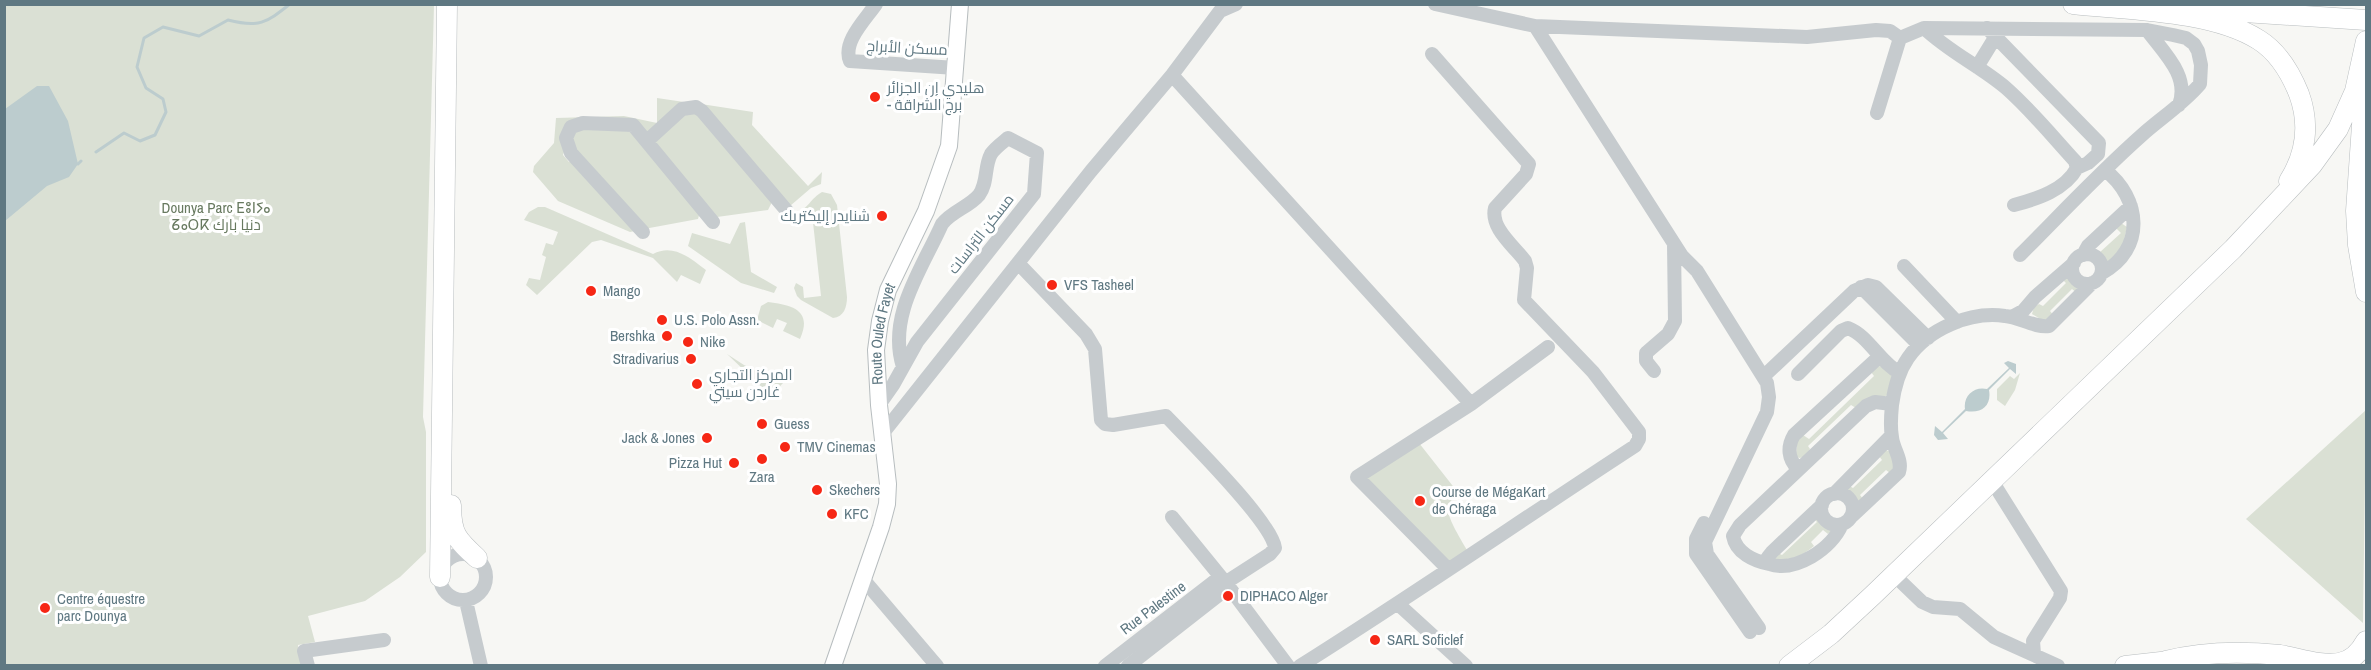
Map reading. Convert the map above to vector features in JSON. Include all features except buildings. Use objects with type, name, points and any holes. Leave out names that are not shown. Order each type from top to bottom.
[{"type":"highway","points":[[447,4],[453,58],[451,519],[458,541],[477,558]]},
{"type":"highway","points":[[440,577],[453,58],[460,4]]},
{"type":"highway","points":[[2073,4],[2188,16],[2236,27],[2261,41],[2276,54],[2292,78],[2304,107],[2306,138],[2296,170],[2271,209]]},
{"type":"highway","points":[[2139,4],[2364,20]]},
{"type":"highway","points":[[1789,666],[1831,634],[1894,575],[2233,249],[2312,165],[2338,129],[2355,91],[2366,41]]},
{"type":"highway","points":[[2366,41],[2356,211],[2358,245],[2367,292]]},
{"type":"highway","points":[[2166,661],[2195,654],[2222,652],[2340,663],[2354,657],[2367,641]]},
{"type":"highway","points":[[2125,666],[2166,661],[2231,659],[2270,661],[2298,666]]},
{"type":"main road","name":"Route Ouled Fayet","points":[[833,666],[887,504],[888,484],[879,405],[876,350],[880,321],[888,290],[926,211],[949,146],[960,4]]},
{"type":"street","name":"مسكن الأبراج","points":[[876,4],[850,41],[848,54],[850,61],[956,68]]},
{"type":"street","points":[[883,434],[1018,263],[1172,75],[1220,10],[1236,4]]},
{"type":"street","points":[[1435,4],[1535,26],[1807,37],[1876,30],[1890,32],[1900,38]]},
{"type":"street","points":[[1535,26],[1674,243],[1690,276],[1754,375],[1761,392],[1758,415],[1699,533],[1695,547],[1700,561],[1754,630],[1710,560],[1705,548],[1707,536],[1767,412],[1769,390],[1764,376],[1697,271],[1682,256]]},
{"type":"street","points":[[1900,38],[1924,28],[1991,32],[2147,30],[2186,38],[2194,44],[2198,51],[2201,65],[2200,84],[2105,170],[2020,255]]},
{"type":"street","points":[[1924,28],[1941,44],[2006,88],[2076,161],[2077,168]]},
{"type":"street","points":[[2147,30],[2180,76],[2183,94],[2179,105]]},
{"type":"street","points":[[1977,67],[1991,32]]},
{"type":"street","points":[[1991,32],[2099,143],[2098,154],[2088,163],[2077,168],[2072,177],[2058,188],[2036,199],[2014,205]]},
{"type":"street","points":[[1877,113],[1900,38]]},
{"type":"street","points":[[1300,666],[1398,604],[1635,446],[1639,439],[1639,432],[1593,372],[1524,300],[1527,268],[1525,261],[1497,226],[1493,215],[1495,208],[1526,174],[1530,164],[1432,54]]},
{"type":"street","points":[[1172,75],[1471,404]]},
{"type":"street","points":[[647,141],[682,110],[696,107],[702,111],[787,211]]},
{"type":"street","points":[[643,232],[571,153],[566,138],[568,129],[575,124],[627,124],[636,129],[714,222]]},
{"type":"street","name":"مسكن التراسات","points":[[879,405],[903,367],[917,342],[1034,194],[1038,153],[1008,138],[992,152],[984,186],[978,195],[948,216],[942,224],[914,279],[904,307],[898,343],[903,367]]},
{"type":"street","points":[[1822,506],[1825,519],[1833,524],[1846,521],[1899,472],[1900,465],[1891,436],[1892,404],[1900,373],[1907,359],[1924,342],[1957,322],[1982,316],[2012,317],[2040,326],[2049,326],[2097,278],[2119,260],[2131,240],[2134,225],[2131,206],[2121,184],[2105,170]]},
{"type":"street","points":[[2012,317],[2023,311],[2131,206]]},
{"type":"street","points":[[1654,371],[1645,359],[1646,353],[1668,333],[1675,321],[1674,243]]},
{"type":"street","points":[[2078,259],[2096,257],[2102,264],[2097,278]]},
{"type":"street","points":[[2078,259],[2073,273],[2078,281],[2097,278]]},
{"type":"street","name":"Rue Palestine","points":[[1018,263],[1086,334],[1095,349],[1101,420],[1105,424],[1113,425],[1166,416],[1235,490],[1269,533],[1275,548],[1270,554],[1225,582],[1125,662],[1105,666]]},
{"type":"street","points":[[1904,266],[1957,322]]},
{"type":"street","points":[[1764,376],[1854,291],[1868,285],[1876,287],[1924,342]]},
{"type":"street","points":[[1798,375],[1844,328],[1852,329],[1857,333],[1893,369],[1900,373]]},
{"type":"street","points":[[1448,569],[1358,477],[1471,404],[1548,347]]},
{"type":"street","points":[[1798,469],[1789,456],[1794,435],[1880,356]]},
{"type":"street","points":[[1834,494],[1844,495],[1850,500],[1853,509],[1836,534],[1809,559],[1787,566],[1769,564],[1757,561],[1744,553],[1736,544],[1733,536],[1751,513],[1866,406],[1875,402],[1892,404]]},
{"type":"street","points":[[1769,564],[1768,557],[1772,552],[1822,506],[1827,498],[1834,494],[1891,436]]},
{"type":"street","points":[[1992,481],[2061,591],[2059,600],[2033,641],[2034,654]]},
{"type":"street","points":[[1172,517],[1225,582],[1288,666]]},
{"type":"street","points":[[462,554],[477,558],[486,572],[485,587],[474,599],[466,601],[451,597],[445,592],[440,577],[445,563],[454,556],[462,554]]},
{"type":"street","points":[[1894,575],[1922,602],[1933,607],[1960,609],[1994,637],[2058,666]]},
{"type":"street","points":[[863,579],[937,666]]},
{"type":"street","points":[[466,601],[482,666]]},
{"type":"street","points":[[1398,604],[1466,666]]},
{"type":"street","points":[[308,666],[304,651],[384,640]]},
{"type":"green space","name":"Dounya Parc ⴹⵓⵏⵢⴰ ⵒⴰⵔⴽ دنيا بارك","points":[[4,5],[434,5],[423,417],[426,432],[426,552],[400,577],[365,601],[308,616],[315,642],[298,645],[301,665],[5,665]]},
{"type":"green space","points":[[657,98],[684,102],[648,134],[575,120],[563,155],[569,162],[572,160],[635,231],[630,232],[558,201],[533,172],[534,166],[554,143],[556,118],[624,116],[657,123]]},
{"type":"green space","points":[[701,104],[753,112],[752,125],[808,186],[822,172],[821,184],[811,188],[790,206]]},
{"type":"green space","points":[[694,111],[772,202],[768,210],[717,217],[650,143],[683,113]]},
{"type":"green space","points":[[628,129],[700,212],[698,219],[644,229],[571,147],[574,130]]},
{"type":"green space","points":[[822,192],[831,194],[837,205],[847,297],[844,311],[840,316],[833,318],[801,300],[794,288],[796,283],[803,287],[804,298],[821,296],[812,213],[794,215]]},
{"type":"green space","points":[[538,207],[545,207],[653,254],[667,250],[681,253],[706,270],[700,284],[681,275],[677,282],[653,258],[601,240],[592,242],[537,295],[526,285],[529,278],[540,280],[546,257],[542,255],[546,243],[553,245],[558,232],[524,220],[529,212]]},
{"type":"green space","points":[[745,222],[751,272],[777,287],[774,293],[741,283],[688,246],[692,233],[730,244],[740,223]]},
{"type":"green space","points":[[2121,223],[2127,227],[2123,245],[2107,265],[2099,253],[2121,233],[2115,227]]},
{"type":"green space","points":[[2068,276],[2081,288],[2078,294],[2072,289],[2050,311],[2054,316],[2044,321],[2032,314],[2034,307],[2039,304],[2043,306],[2066,283],[2061,278]]},
{"type":"green space","points":[[768,302],[792,307],[802,315],[804,321],[800,339],[783,331],[787,323],[777,319],[773,328],[757,320],[761,306]]},
{"type":"green space","points":[[727,354],[744,365],[783,383],[771,396]]},
{"type":"green space","points":[[1879,366],[1893,377],[1888,395],[1856,408],[1851,405],[1808,446],[1810,449],[1805,457],[1796,456],[1797,441],[1803,435],[1809,439],[1874,376],[1871,372]]},
{"type":"green space","points":[[2020,373],[2015,390],[2005,406],[1997,400],[1997,389],[2010,376],[2014,379]]},
{"type":"green space","points":[[2366,410],[2363,623],[2246,519]]},
{"type":"green space","name":"Course de MégaKart de Chéraga","points":[[1419,443],[1456,490],[1448,512],[1467,550],[1448,564],[1366,478]]},
{"type":"green space","points":[[1886,450],[1891,452],[1896,466],[1890,473],[1886,470],[1860,495],[1863,499],[1858,505],[1853,494],[1844,490],[1848,485],[1853,488],[1882,460],[1879,456]]},
{"type":"green space","points":[[1818,513],[1826,525],[1834,528],[1828,534],[1823,530],[1811,542],[1814,546],[1800,555],[1774,560],[1778,553],[1782,555],[1817,522],[1813,518]]},
{"type":"shaded area","points":[[37,86],[49,86],[68,121],[78,164],[69,177],[47,186],[5,221],[5,109]]},
{"type":"shaded area","points":[[2008,361],[2016,364],[2016,374],[2010,369],[1989,390],[1989,400],[1984,408],[1971,412],[1966,411],[1943,433],[1948,439],[1938,440],[1934,435],[1935,426],[1942,432],[1965,409],[1970,393],[1982,388],[1987,389],[2009,368],[2004,363]]},
{"type":"waterway","points":[[96,152],[124,133],[140,141],[155,135],[166,112],[163,99],[146,88],[137,67],[144,38],[163,27],[199,36],[228,20],[247,24],[262,22],[275,16],[290,4]]},
{"type":"waterway","points":[[78,164],[81,161]]},
{"type":"place","name":"هليدي إن الجزائر - برج الشراقة","points":[[875,97]]},
{"type":"place","name":"شنايدر إليكتريك","points":[[882,216]]},
{"type":"place","name":"VFS Tasheel","points":[[1052,285]]},
{"type":"place","name":"Mango","points":[[591,291]]},
{"type":"place","name":"U.S. Polo Assn.","points":[[662,320]]},
{"type":"place","name":"Bershka","points":[[667,336]]},
{"type":"place","name":"Nike","points":[[688,342]]},
{"type":"place","name":"Stradivarius","points":[[691,359]]},
{"type":"place","name":"المركز التجاري غاردن سيتي","points":[[697,384]]},
{"type":"place","name":"Guess","points":[[762,424]]},
{"type":"place","name":"Jack & Jones","points":[[707,438]]},
{"type":"place","name":"TMV Cinemas","points":[[785,447]]},
{"type":"place","name":"Zara","points":[[762,459]]},
{"type":"place","name":"Pizza Hut","points":[[734,463]]},
{"type":"place","name":"Skechers","points":[[817,490]]},
{"type":"place","name":"Course de MégaKart de Chéraga","points":[[1420,501]]},
{"type":"place","name":"KFC","points":[[832,514]]},
{"type":"place","name":"DIPHACO Alger","points":[[1228,596]]},
{"type":"place","name":"Centre équestre parc Dounya","points":[[45,608]]},
{"type":"place","name":"SARL Soficlef","points":[[1375,640]]}]
